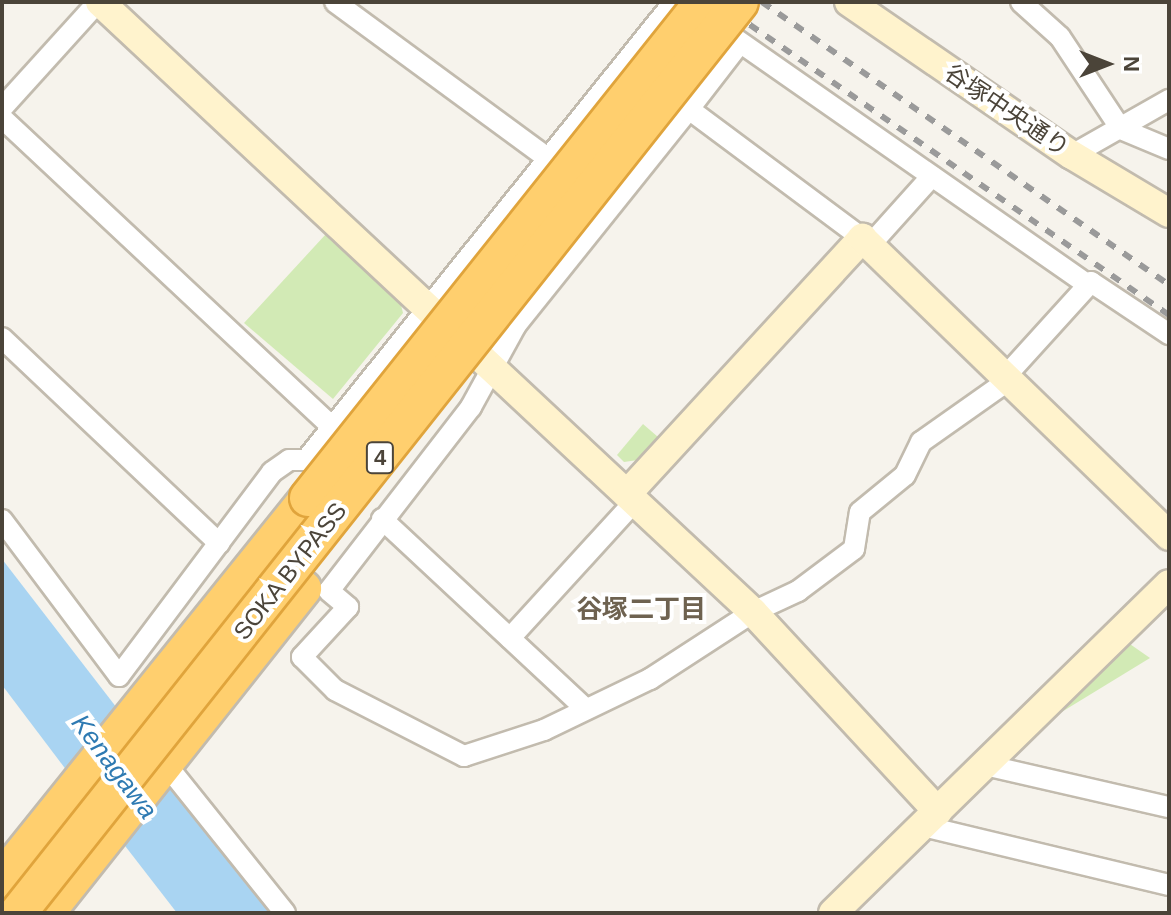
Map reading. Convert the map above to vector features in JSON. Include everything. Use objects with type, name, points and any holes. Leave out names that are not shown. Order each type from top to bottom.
[{"type":"highway","name":"SOKA BYPASS","points":[[2,879],[703,2]]},
{"type":"highway","name":"SOKA BYPASS","points":[[18,913],[740,2]]},
{"type":"highway","points":[[46,913],[446,407],[487,325]]},
{"type":"street","points":[[2,108],[99,2],[753,612],[930,819],[1169,885]]},
{"type":"street","points":[[335,2],[547,158]]},
{"type":"street","points":[[2,520],[119,676],[272,472],[289,460],[306,460],[674,2]]},
{"type":"street","points":[[685,2],[739,44],[1088,285]]},
{"type":"street","name":"谷塚中央通り","points":[[849,2],[1072,155],[1169,213]]},
{"type":"street","points":[[1021,2],[1060,37],[1121,129],[1169,149]]},
{"type":"street","points":[[739,44],[516,325],[471,407],[329,591],[348,607],[302,657],[335,690],[464,756],[586,709],[650,679],[753,612],[798,591],[854,549],[860,512],[905,475],[921,442],[1004,380],[1091,282],[1169,334]]},
{"type":"street","points":[[1072,155],[1169,100]]},
{"type":"street","points":[[689,109],[866,241],[1004,380],[1169,536]]},
{"type":"street","points":[[2,118],[332,427]]},
{"type":"street","points":[[510,638],[630,498],[866,241],[932,176]]},
{"type":"street","points":[[2,338],[219,543]]},
{"type":"street","points":[[382,519],[586,709]]},
{"type":"street","points":[[833,913],[1169,584]]},
{"type":"street","points":[[133,716],[165,763],[285,913]]},
{"type":"street","points":[[985,765],[1169,807]]},
{"type":"green space","points":[[326,234],[401,305],[403,313],[333,399],[244,323]]},
{"type":"green space","points":[[643,424],[658,437],[638,460],[624,462],[617,455]]},
{"type":"green space","points":[[1127,642],[1150,658],[1042,724]]},
{"type":"water","name":"Kenagawa","points":[[2,559],[275,913],[177,913],[64,767],[2,685]]},
{"type":"railway","points":[[717,2],[1169,315]]},
{"type":"railway","points":[[762,2],[1169,285]]},
{"type":"district","name":"谷塚二丁目","points":[[641,610]]}]
